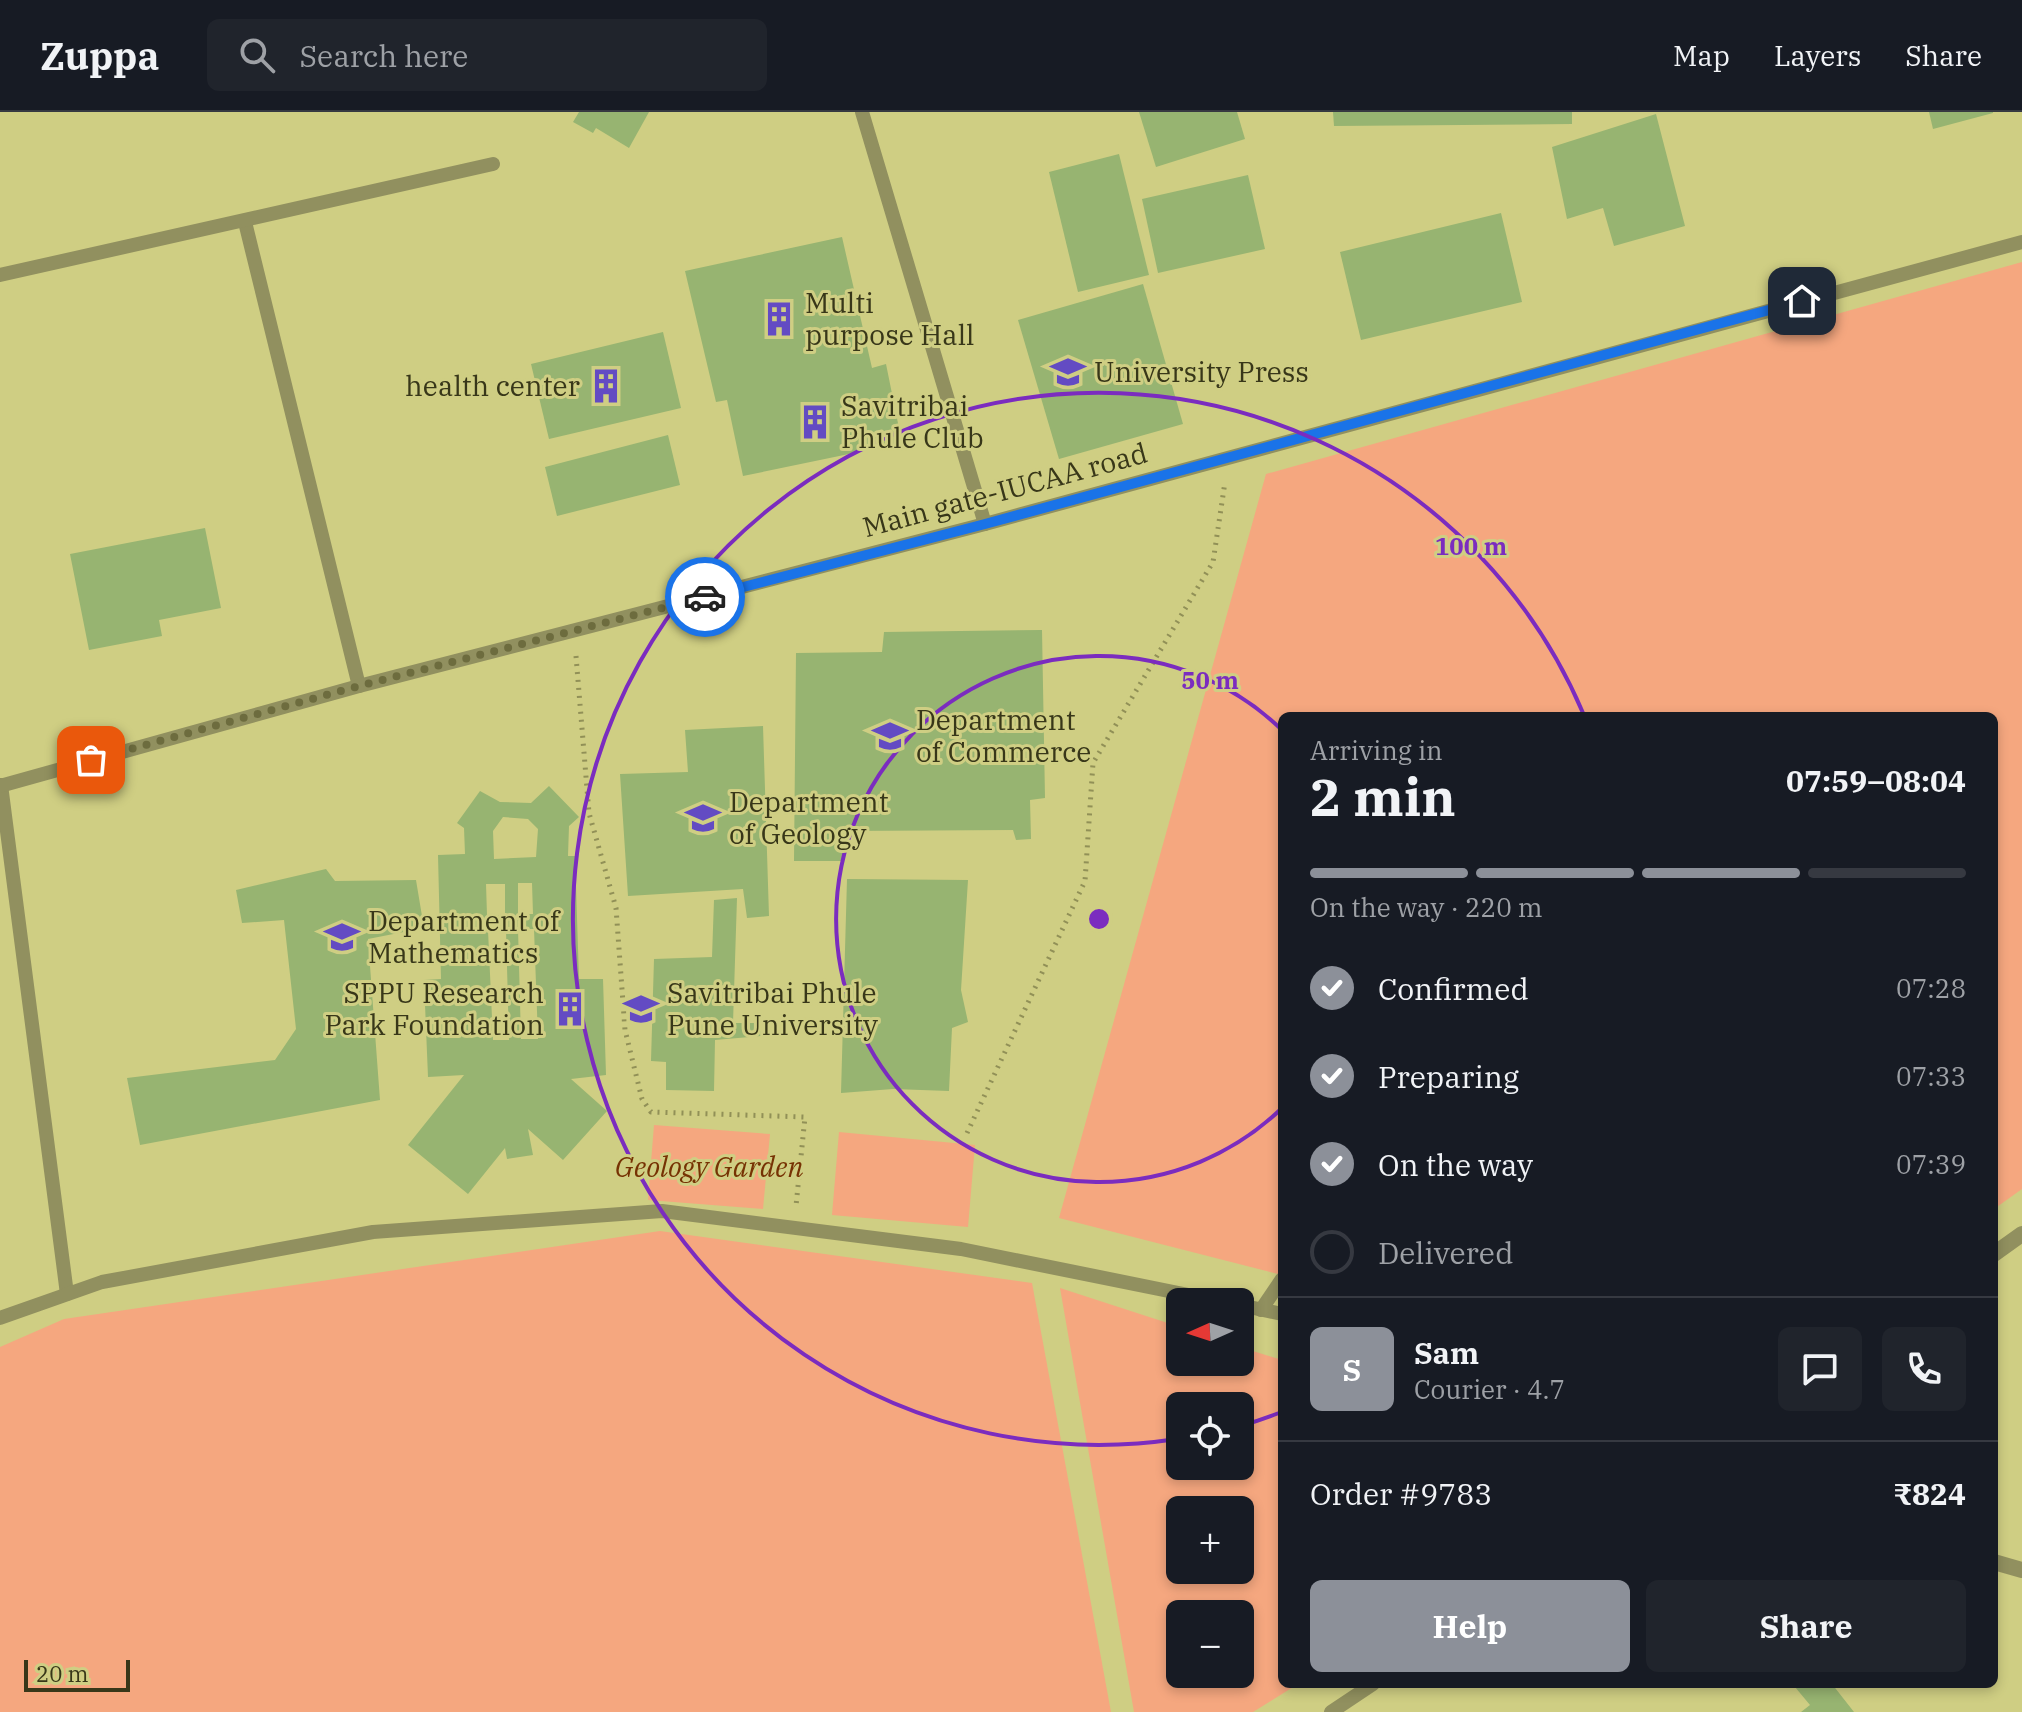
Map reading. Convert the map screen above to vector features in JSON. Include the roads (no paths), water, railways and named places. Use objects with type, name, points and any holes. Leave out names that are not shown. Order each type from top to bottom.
[{"type":"street","points":[[1998,1251],[2022,1234]]},
{"type":"street","points":[[1998,1563],[2022,1570]]},
{"type":"lane","points":[[862,112],[985,524]]},
{"type":"lane","points":[[0,275],[493,164]]},
{"type":"lane","points":[[245,222],[359,686]]},
{"type":"lane","name":"Main gate-IUCAA road","points":[[1,785],[359,686],[985,524],[2022,242]]},
{"type":"lane","points":[[1,785],[67,1294]]},
{"type":"lane","points":[[0,1318],[102,1282],[373,1232],[662,1211],[961,1249],[1166,1290]]},
{"type":"lane","points":[[1261,1310],[1278,1285]]},
{"type":"lane","points":[[1254,1308],[1278,1313]]},
{"type":"lane","points":[[1331,1712],[1367,1688]]},
{"type":"place","name":"Multi purpose Hall","points":[[779,319]]},
{"type":"place","name":"University Press","points":[[1068,372]]},
{"type":"place","name":"health center","points":[[606,386]]},
{"type":"place","name":"Savitribai Phule Club","points":[[815,422]]},
{"type":"place","name":"Department of Commerce","points":[[890,736]]},
{"type":"place","name":"Department of Geology","points":[[703,818]]},
{"type":"place","name":"Department of Mathematics","points":[[342,937]]},
{"type":"place","name":"SPPU Research Park Foundation","points":[[570,1009]]},
{"type":"place","name":"Savitribai Phule Pune University","points":[[641,1009]]},
{"type":"park label","name":"Geology Garden","points":[[709,1167]]}]
